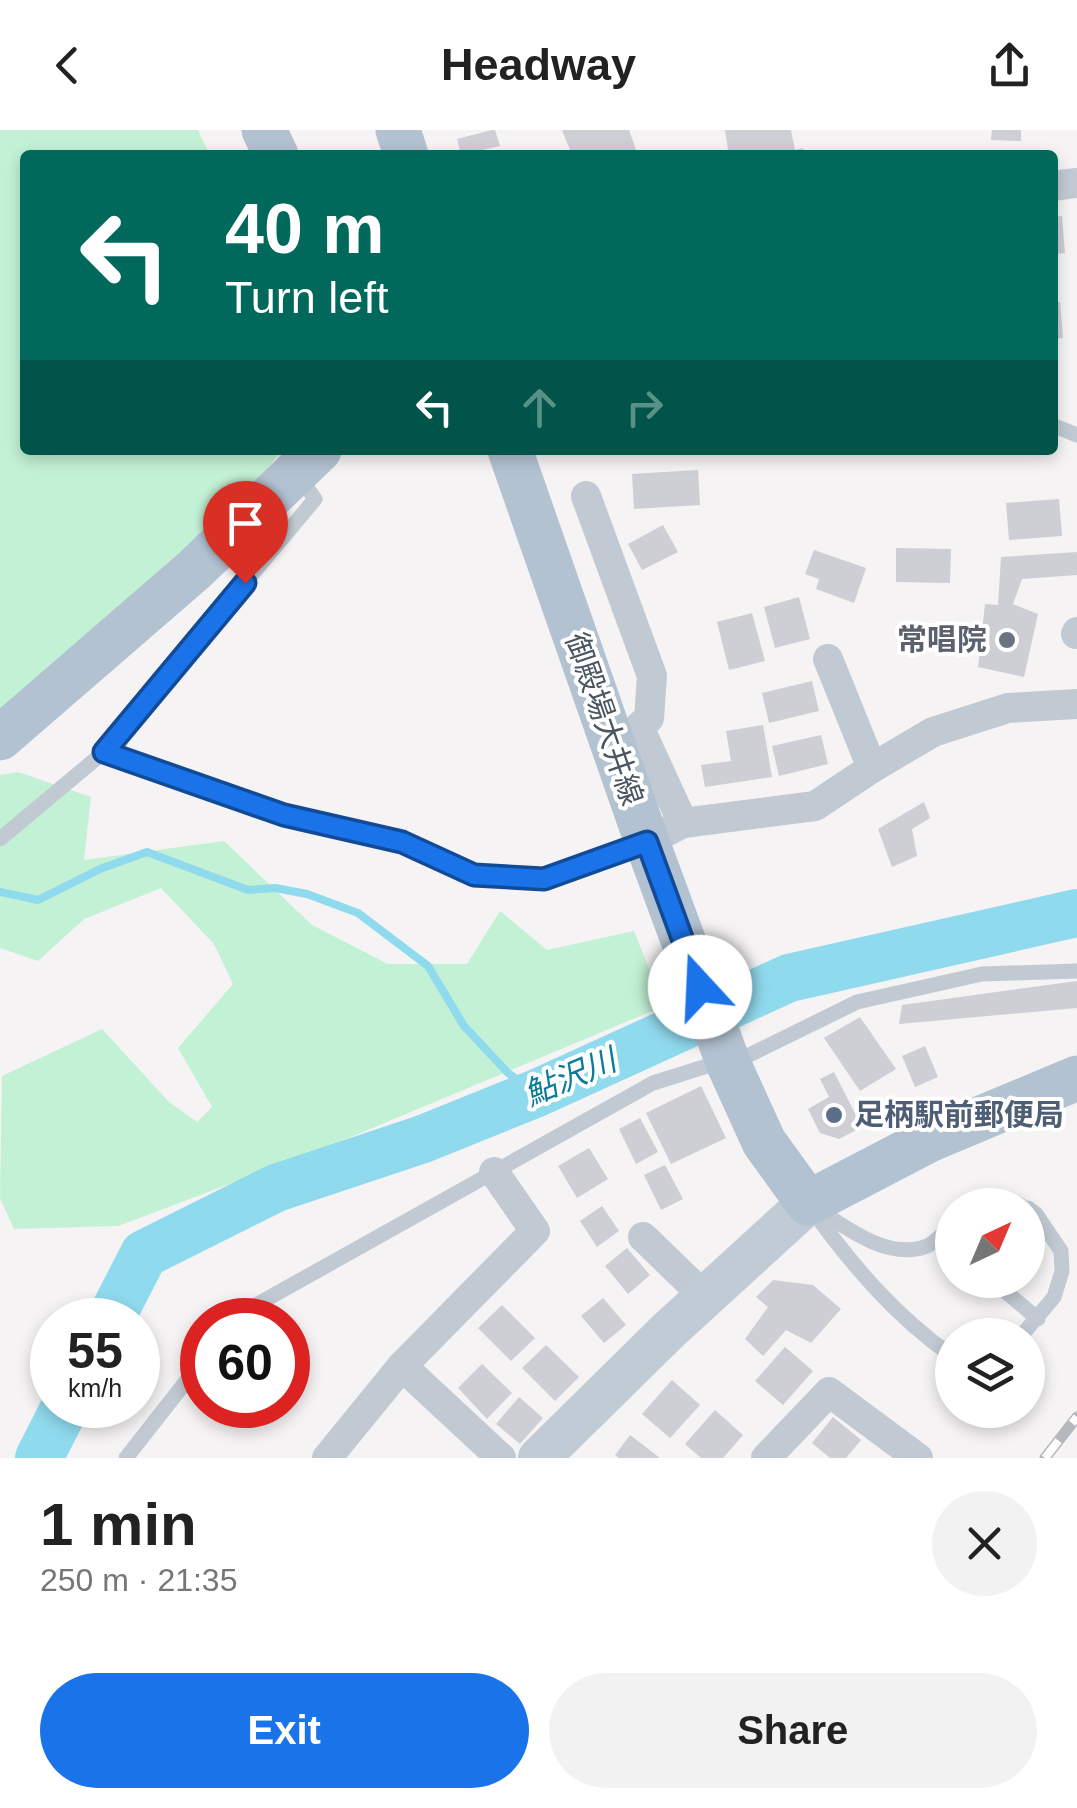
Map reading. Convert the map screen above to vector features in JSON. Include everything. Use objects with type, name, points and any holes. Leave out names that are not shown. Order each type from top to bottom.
[{"type":"main road","name":"御殿場大井線","points":[[512,455],[665,833],[728,1062],[764,1142],[808,1203]]},
{"type":"main road","points":[[0,738],[194,570],[307,461]]},
{"type":"main road","points":[[808,1203],[929,1140],[1077,1078]]},
{"type":"street","points":[[586,496],[652,676],[649,718],[639,727],[665,833],[816,806],[932,732],[1008,708],[1077,704]]},
{"type":"street","points":[[828,659],[872,768]]},
{"type":"street","points":[[327,1458],[402,1366],[535,1231],[494,1172]]},
{"type":"street","points":[[539,1458],[808,1203]]},
{"type":"street","points":[[643,1237],[705,1297]]},
{"type":"street","points":[[402,1366],[501,1458]]},
{"type":"street","points":[[766,1458],[828,1392],[918,1458]]},
{"type":"lane","points":[[0,839],[104,752],[316,499],[307,461]]},
{"type":"lane","points":[[104,752],[284,815],[402,842],[474,875],[544,879],[665,833]]},
{"type":"lane","points":[[269,1298],[653,1083],[728,1062],[857,1002],[982,974],[1077,971]]},
{"type":"lane","points":[[808,1203],[852,1232],[895,1250],[935,1242]]},
{"type":"lane","points":[[808,1203],[847,1259],[916,1331],[935,1344]]},
{"type":"lane","points":[[1039,1318],[1054,1296],[1062,1271],[1061,1251],[1045,1227]]},
{"type":"lane","points":[[1013,1298],[1037,1318]]},
{"type":"lane","points":[[126,1458],[180,1389]]},
{"type":"green space","points":[[0,130],[198,130],[208,150],[20,150],[20,455],[277,455],[243,503],[0,712]]},
{"type":"green space","points":[[18,772],[91,797],[84,860],[224,841],[312,925],[388,964],[467,964],[500,911],[547,950],[634,931],[664,1006],[322,1149],[118,1226],[14,1229],[0,1198],[2,1076],[102,1029],[169,1102],[197,1122],[212,1107],[178,1048],[233,984],[214,944],[161,888],[84,919],[38,961],[0,948],[0,775]]},
{"type":"building","points":[[495,130],[500,146],[460,150],[457,139]]},
{"type":"building","points":[[562,130],[629,130],[636,150],[570,150]]},
{"type":"building","points":[[725,130],[791,130],[795,150],[728,150]]},
{"type":"building","points":[[992,130],[1021,130],[1021,141],[991,140]]},
{"type":"building","points":[[1058,216],[1062,216],[1065,253],[1058,254]]},
{"type":"building","points":[[1058,302],[1060,302],[1063,338],[1058,338]]},
{"type":"building","points":[[698,470],[700,505],[634,509],[632,474]]},
{"type":"building","points":[[1059,499],[1062,536],[1009,540],[1006,503]]},
{"type":"building","points":[[663,525],[678,552],[642,570],[628,544]]},
{"type":"building","points":[[896,548],[951,549],[950,583],[896,582]]},
{"type":"building","points":[[814,550],[866,568],[854,603],[816,589],[819,579],[805,574]]},
{"type":"building","name":"常唱院","points":[[1077,552],[1077,575],[1022,579],[1013,604],[1038,614],[1024,677],[978,667],[985,604],[998,605],[1001,557]]},
{"type":"building","points":[[799,597],[810,639],[775,648],[764,607]]},
{"type":"building","points":[[752,613],[765,661],[729,670],[717,622]]},
{"type":"building","points":[[812,681],[819,711],[769,723],[762,693]]},
{"type":"building","points":[[763,725],[772,777],[705,787],[701,765],[731,761],[726,731]]},
{"type":"building","points":[[821,735],[828,764],[779,776],[772,746]]},
{"type":"building","points":[[924,802],[930,818],[912,829],[917,856],[892,867],[878,829]]},
{"type":"building","points":[[1077,981],[1077,1008],[899,1024],[902,1005]]},
{"type":"building","points":[[860,1017],[896,1069],[860,1091],[824,1038]]},
{"type":"building","points":[[925,1046],[938,1077],[915,1087],[902,1056]]},
{"type":"building","points":[[834,1072],[862,1127],[839,1139],[820,1133],[808,1109],[829,1097],[820,1079]]},
{"type":"building","points":[[701,1086],[726,1138],[671,1164],[646,1113]]},
{"type":"building","points":[[640,1118],[658,1152],[636,1164],[619,1129]]},
{"type":"building","points":[[589,1148],[608,1179],[577,1198],[558,1166]]},
{"type":"building","points":[[665,1165],[683,1199],[661,1210],[644,1175]]},
{"type":"building","points":[[602,1206],[619,1231],[597,1247],[580,1221]]},
{"type":"building","points":[[627,1248],[650,1275],[628,1294],[605,1266]]},
{"type":"building","points":[[773,1280],[813,1285],[841,1309],[811,1343],[786,1330],[763,1356],[745,1339],[768,1307],[756,1297]]},
{"type":"building","points":[[603,1298],[626,1325],[604,1343],[581,1316]]},
{"type":"building","points":[[502,1305],[535,1338],[511,1361],[478,1328]]},
{"type":"building","points":[[546,1345],[579,1377],[555,1401],[522,1368]]},
{"type":"building","points":[[785,1347],[813,1371],[783,1405],[755,1381]]},
{"type":"building","points":[[482,1364],[512,1393],[487,1419],[458,1388]]},
{"type":"building","points":[[672,1380],[700,1405],[670,1438],[642,1414]]},
{"type":"building","points":[[519,1397],[543,1418],[520,1444],[496,1424]]},
{"type":"building","points":[[715,1410],[743,1435],[723,1458],[701,1458],[685,1444]]},
{"type":"building","points":[[833,1417],[861,1440],[846,1458],[830,1458],[812,1443]]},
{"type":"building","points":[[630,1435],[660,1458],[615,1455]]},
{"type":"waterway","points":[[0,892],[38,900],[100,869],[147,852],[248,890],[275,888],[307,894],[358,913],[428,966],[464,1026],[508,1073],[537,1093]]},
{"type":"waterway","name":"鮎沢川","points":[[121,1298],[144,1254],[276,1188],[423,1139],[537,1093],[789,978],[1077,913]]},
{"type":"waterway","name":"鮎沢川","points":[[39,1458],[54,1428]]},
{"type":"railway","points":[[1045,1458],[1077,1417]]},
{"type":"place","name":"常唱院","points":[[1007,640]]},
{"type":"place","name":"足柄駅前郵便局","points":[[834,1115]]},
{"type":"route","points":[[245,583],[104,752],[284,815],[402,842],[474,875],[544,879],[647,842],[700,987]]}]
